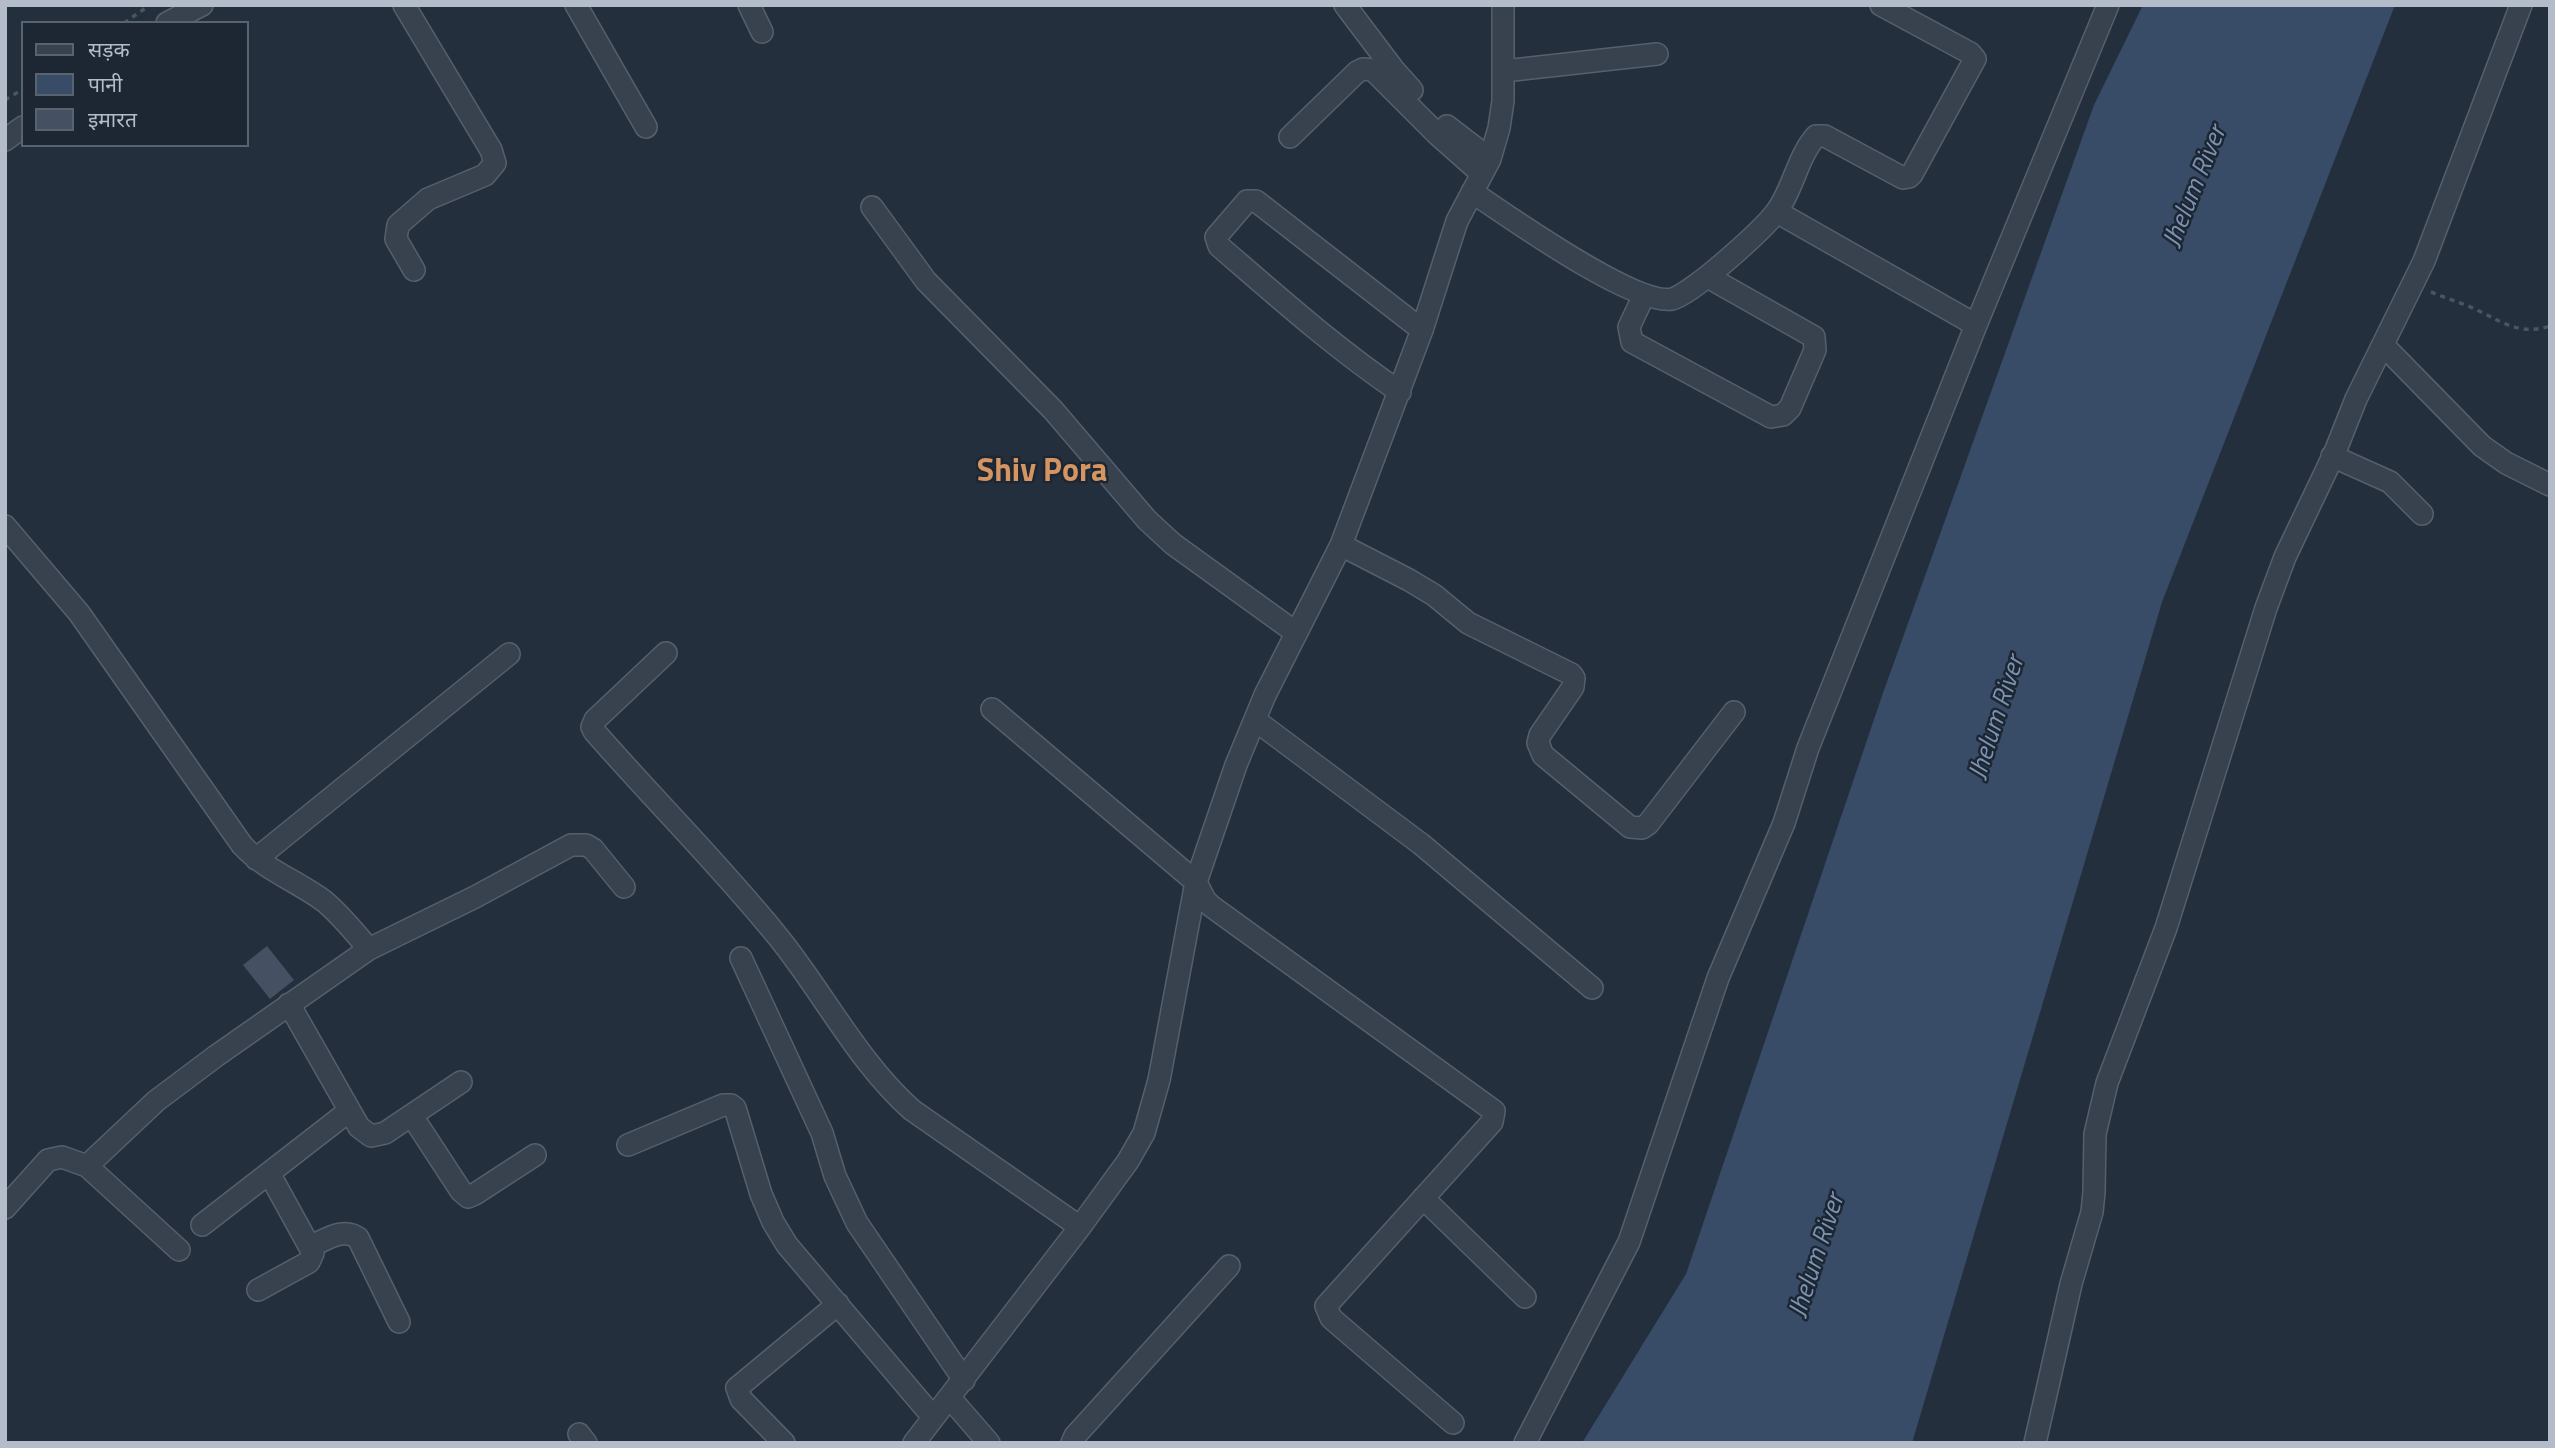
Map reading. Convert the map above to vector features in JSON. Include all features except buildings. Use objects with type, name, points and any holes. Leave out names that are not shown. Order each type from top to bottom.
[{"type":"street","points":[[171,21],[202,5]]},
{"type":"street","points":[[404,5],[491,150],[495,163],[485,175],[428,199],[398,225],[396,239],[414,270]]},
{"type":"street","points":[[576,5],[646,127]]},
{"type":"street","points":[[749,5],[762,32]]},
{"type":"street","points":[[1345,5],[1394,70],[1452,130],[1481,175]]},
{"type":"street","points":[[914,1443],[1080,1227],[1128,1161],[1144,1133],[1159,1080],[1196,882],[1255,720],[1295,632],[1341,545],[1423,330],[1457,221],[1481,175],[1499,128],[1504,71],[1503,5]]},
{"type":"street","points":[[1290,137],[1357,72],[1373,70],[1481,175],[1620,285],[1660,300],[1682,296],[1708,277],[1777,212],[1813,138],[1825,136],[1903,178],[1909,177],[1975,59],[1970,53],[1881,5]]},
{"type":"street","points":[[1525,1443],[1629,1242],[1718,978],[1784,823],[1808,748],[1976,325],[2108,5]]},
{"type":"street","points":[[2035,1443],[2071,1284],[2092,1212],[2095,1134],[2107,1083],[2166,928],[2266,608],[2285,557],[2433,237],[2521,5]]},
{"type":"street","points":[[1504,71],[1657,54]]},
{"type":"street","points":[[5,140],[21,128]]},
{"type":"street","points":[[1400,391],[1349,357],[1300,316],[1219,246],[1216,237],[1247,201],[1256,201],[1423,330]]},
{"type":"street","points":[[872,207],[926,281],[1053,411],[1147,520],[1173,544],[1295,632]]},
{"type":"street","points":[[1777,212],[1976,325]]},
{"type":"street","points":[[1644,295],[1629,327],[1633,342],[1771,417],[1783,415],[1790,408],[1815,350],[1814,337],[1708,277]]},
{"type":"street","points":[[2383,345],[2483,446],[2507,463],[2550,485]]},
{"type":"street","points":[[2332,456],[2390,482],[2423,514]]},
{"type":"street","points":[[5,526],[79,613],[223,819],[256,859],[323,901],[344,919],[369,950]]},
{"type":"street","points":[[1341,545],[1417,585],[1468,623],[1571,674],[1574,678],[1573,687],[1539,735],[1539,748],[1543,755],[1630,827],[1642,828],[1647,824],[1734,712]]},
{"type":"street","points":[[666,653],[595,720],[592,727],[594,731],[780,940],[888,1089],[912,1111],[1080,1227]]},
{"type":"street","points":[[256,859],[509,654]]},
{"type":"street","points":[[992,709],[1196,882],[1205,901],[1211,906],[1494,1111],[1492,1122],[1326,1306],[1332,1318],[1453,1423]]},
{"type":"street","points":[[1255,720],[1421,844],[1592,988]]},
{"type":"street","points":[[87,1166],[156,1101],[289,1004],[369,950],[571,845],[586,845],[593,849],[624,887]]},
{"type":"street","points":[[741,958],[822,1133],[835,1176],[857,1223],[964,1380]]},
{"type":"street","points":[[289,1004],[364,1133],[371,1136],[385,1133],[461,1082]]},
{"type":"street","points":[[628,1146],[723,1105],[731,1105],[737,1113],[761,1194],[773,1222],[788,1245],[933,1417]]},
{"type":"street","points":[[202,1225],[349,1111]]},
{"type":"street","points":[[412,1116],[461,1191],[468,1197],[535,1155]]},
{"type":"street","points":[[5,1208],[48,1160],[62,1157],[87,1166],[179,1250]]},
{"type":"street","points":[[258,1290],[309,1262],[313,1257],[311,1246],[269,1173]]},
{"type":"street","points":[[1423,1198],[1525,1297]]},
{"type":"street","points":[[311,1246],[337,1234],[353,1234],[358,1238],[399,1322]]},
{"type":"street","points":[[1072,1443],[1075,1436],[1229,1266]]},
{"type":"street","points":[[784,1443],[741,1399],[737,1388],[838,1304]]},
{"type":"street","points":[[950,1398],[989,1443]]},
{"type":"path","points":[[127,21],[150,5]]},
{"type":"path","points":[[5,100],[21,90]]},
{"type":"path","points":[[2413,284],[2476,310],[2510,328],[2530,330],[2550,326]]},
{"type":"water","name":"Jhelum River","points":[[2143,5],[2395,5],[2162,602],[1912,1443],[1582,1443],[1686,1274],[1883,693],[2094,105]]},
{"type":"district","name":"Shiv Pora","points":[[1042,473]]}]
